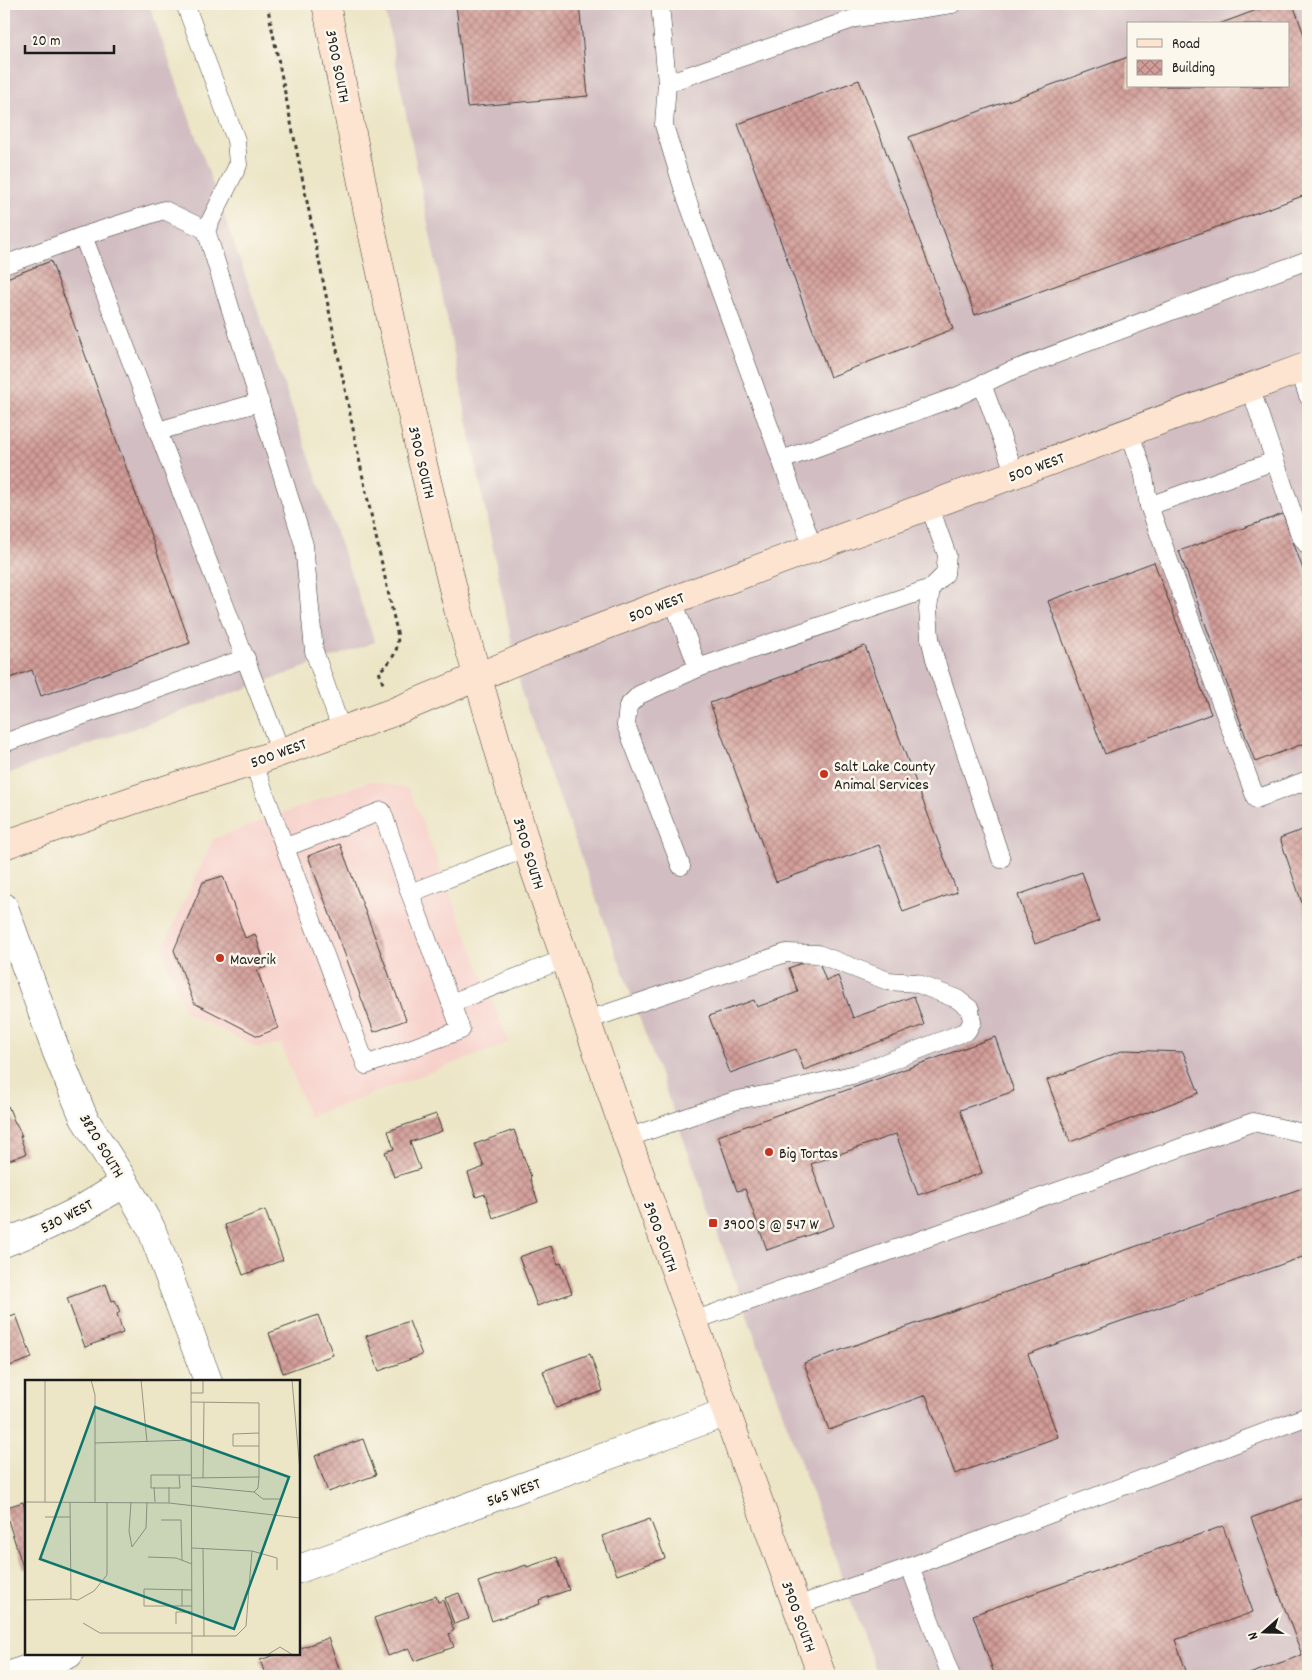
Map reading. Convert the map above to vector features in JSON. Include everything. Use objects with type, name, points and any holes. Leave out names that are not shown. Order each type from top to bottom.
[{"type":"main road","name":"3900 SOUTH","points":[[326,4],[393,332],[453,590],[527,848],[585,1021],[822,1676]]},
{"type":"main road","name":"500 WEST","points":[[4,845],[148,795],[253,762],[342,730],[673,600],[1304,368]]},
{"type":"street","name":"3820 SOUTH","points":[[4,906],[57,1053],[84,1118],[151,1228],[208,1380]]},
{"type":"street","name":"530 WEST","points":[[4,1243],[45,1228],[125,1183]]},
{"type":"street","name":"565 WEST","points":[[300,1569],[727,1412]]},
{"type":"street","points":[[8,1676],[66,1655]]},
{"type":"lane","points":[[184,4],[236,140],[238,165],[206,230],[304,544],[314,651],[342,730]]},
{"type":"lane","points":[[660,4],[667,83],[664,125],[684,191],[812,548]]},
{"type":"lane","points":[[667,83],[856,18],[952,4]]},
{"type":"lane","points":[[4,265],[83,236],[164,210],[206,230]]},
{"type":"lane","points":[[83,236],[281,752]]},
{"type":"lane","points":[[782,460],[958,396],[1008,372],[1308,260]]},
{"type":"lane","points":[[1304,368],[1308,396]]},
{"type":"lane","points":[[982,384],[1015,474]]},
{"type":"lane","points":[[1250,387],[1300,535],[1308,546]]},
{"type":"lane","points":[[158,431],[260,402]]},
{"type":"lane","points":[[1129,432],[1143,470],[1149,506],[1256,799],[1308,780]]},
{"type":"lane","points":[[1149,506],[1274,462]]},
{"type":"lane","points":[[682,866],[626,725],[628,706],[639,695],[698,668],[931,588],[945,574],[946,555],[929,505]]},
{"type":"lane","points":[[931,588],[928,609],[930,638],[935,658],[1001,858]]},
{"type":"lane","points":[[673,600],[698,668]]},
{"type":"lane","points":[[4,743],[246,658]]},
{"type":"lane","points":[[253,762],[366,1064],[462,1030],[410,893],[382,811],[286,847]]},
{"type":"lane","points":[[410,893],[527,848]]},
{"type":"lane","points":[[585,1021],[786,953],[818,954],[888,981],[916,983],[958,999],[970,1010],[972,1022],[967,1031],[856,1074],[736,1100],[627,1138]]},
{"type":"lane","points":[[451,1003],[564,959]]},
{"type":"lane","points":[[693,1320],[1253,1122],[1308,1134]]},
{"type":"lane","points":[[796,1606],[910,1567],[1308,1416]]},
{"type":"lane","points":[[910,1567],[951,1676]]},
{"type":"path","points":[[267,4],[363,478],[397,632],[398,648],[388,665],[379,671],[381,677]]},
{"type":"shaded area","points":[[4,4],[149,4],[375,642],[4,775]]},
{"type":"shaded area","points":[[384,4],[1308,4],[1308,1676],[878,1676],[522,694]]},
{"type":"shaded area","points":[[370,781],[409,789],[509,1043],[309,1117],[281,1044],[259,1048],[186,1013],[162,950],[213,839]]},
{"type":"building","points":[[456,4],[579,4],[588,96],[467,107]]},
{"type":"building","points":[[1273,4],[1293,4],[1308,46],[1308,194],[975,315],[909,137],[1127,57],[1127,88],[1290,88],[1290,22],[1224,22]]},
{"type":"building","points":[[859,80],[953,329],[830,377],[738,124]]},
{"type":"building","points":[[51,261],[190,643],[41,696],[32,670],[4,680],[4,279]]},
{"type":"building","points":[[1283,514],[1308,583],[1308,742],[1255,762],[1179,551]]},
{"type":"building","points":[[1154,562],[1211,714],[1105,754],[1048,601]]},
{"type":"building","name":"Salt Lake County Animal Services","points":[[865,646],[957,892],[903,912],[879,845],[776,882],[710,703]]},
{"type":"building","points":[[1308,828],[1308,921],[1280,838]]},
{"type":"building","points":[[340,844],[406,1020],[374,1032],[308,856]]},
{"type":"building","points":[[1082,872],[1099,921],[1035,944],[1018,895]]},
{"type":"building","name":"Maverik","points":[[223,876],[245,938],[255,934],[266,967],[257,970],[278,1028],[258,1036],[194,1003],[174,950],[203,882]]},
{"type":"building","points":[[817,957],[826,981],[838,976],[853,1018],[914,996],[924,1025],[804,1070],[796,1049],[730,1073],[709,1016],[754,1000],[757,1007],[798,992],[789,968]]},
{"type":"building","points":[[995,1037],[1014,1091],[960,1110],[982,1173],[918,1195],[896,1134],[811,1164],[834,1226],[767,1250],[745,1189],[737,1191],[718,1136]]},
{"type":"building","points":[[1124,1050],[1183,1052],[1199,1093],[1070,1142],[1047,1080]]},
{"type":"building","points":[[8,1106],[22,1136],[20,1136],[26,1154],[4,1162],[4,1107]]},
{"type":"building","points":[[436,1114],[442,1131],[410,1142],[420,1169],[394,1177],[385,1152],[394,1149],[388,1131]]},
{"type":"building","points":[[514,1130],[538,1202],[493,1218],[485,1194],[476,1197],[468,1173],[484,1167],[475,1144]]},
{"type":"building","points":[[1308,1186],[1308,1255],[1028,1354],[1058,1437],[955,1474],[926,1395],[829,1430],[804,1363]]},
{"type":"building","points":[[265,1210],[283,1260],[243,1275],[225,1225]]},
{"type":"building","points":[[551,1246],[558,1264],[561,1263],[572,1293],[537,1306],[519,1257]]},
{"type":"building","points":[[106,1284],[112,1301],[115,1300],[120,1312],[117,1314],[123,1333],[85,1347],[67,1298]]},
{"type":"building","points":[[16,1315],[32,1358],[4,1368],[4,1319]]},
{"type":"building","points":[[318,1315],[333,1355],[283,1373],[269,1333]]},
{"type":"building","points":[[409,1321],[422,1355],[379,1371],[366,1336]]},
{"type":"building","points":[[590,1354],[603,1391],[556,1408],[543,1371]]},
{"type":"building","points":[[363,1439],[376,1475],[328,1492],[315,1456]]},
{"type":"building","points":[[1308,1497],[1308,1676],[1244,1676],[1302,1655],[1251,1518]]},
{"type":"building","points":[[23,1502],[25,1509],[24,1570],[4,1508]]},
{"type":"building","points":[[650,1519],[665,1558],[617,1575],[602,1536]]},
{"type":"building","points":[[1223,1526],[1253,1612],[1175,1640],[1188,1676],[995,1676],[973,1615]]},
{"type":"building","points":[[557,1557],[569,1590],[539,1600],[540,1604],[492,1621],[478,1582],[526,1565],[527,1567]]},
{"type":"building","points":[[459,1593],[469,1619],[454,1624],[445,1598]]},
{"type":"building","points":[[436,1596],[438,1602],[443,1600],[454,1630],[449,1634],[454,1647],[414,1661],[409,1648],[388,1656],[374,1618]]},
{"type":"building","points":[[328,1638],[342,1676],[266,1676],[260,1660],[275,1655],[300,1655],[300,1646],[301,1648]]},
{"type":"place","name":"Salt Lake County Animal Services","points":[[824,774]]},
{"type":"place","name":"Maverik","points":[[220,958]]},
{"type":"place","name":"Big Tortas","points":[[769,1152]]},
{"type":"place","name":"3900 S @ 547 W","points":[[713,1223]]}]
